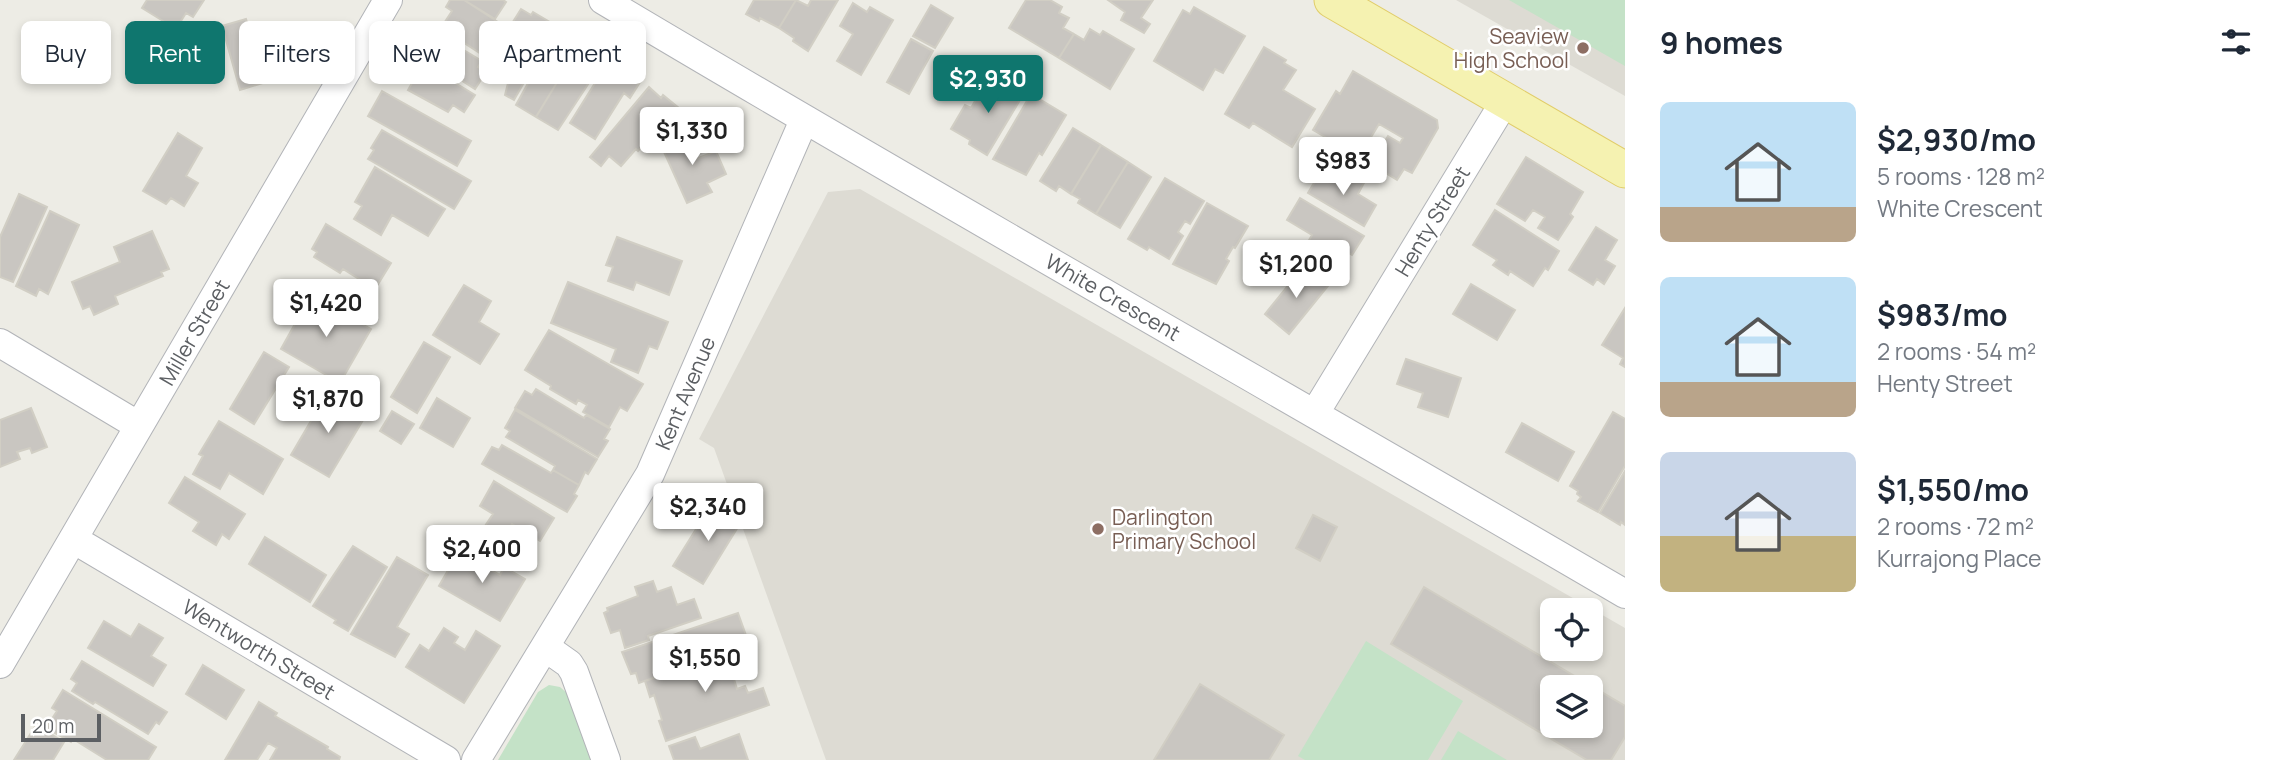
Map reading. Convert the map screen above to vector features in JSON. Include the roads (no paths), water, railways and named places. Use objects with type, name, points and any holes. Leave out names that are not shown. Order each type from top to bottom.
[{"type":"main road","points":[[1332,0],[1625,170]]},
{"type":"street","name":"White Crescent","points":[[603,0],[804,120],[1625,594]]},
{"type":"street","name":"Miller Street","points":[[0,664],[380,3]]},
{"type":"street","name":"Henty Street","points":[[1315,413],[1505,101]]},
{"type":"street","name":"Kent Avenue","points":[[476,760],[650,474],[804,120]]},
{"type":"street","points":[[0,344],[139,426]]},
{"type":"street","name":"Wentworth Street","points":[[73,539],[446,760]]},
{"type":"street","points":[[545,646],[569,664],[574,672],[607,760]]},
{"type":"place","name":"Seaview High School","points":[[1583,48]]},
{"type":"place","name":"Darlington Primary School","points":[[1098,529]]}]
